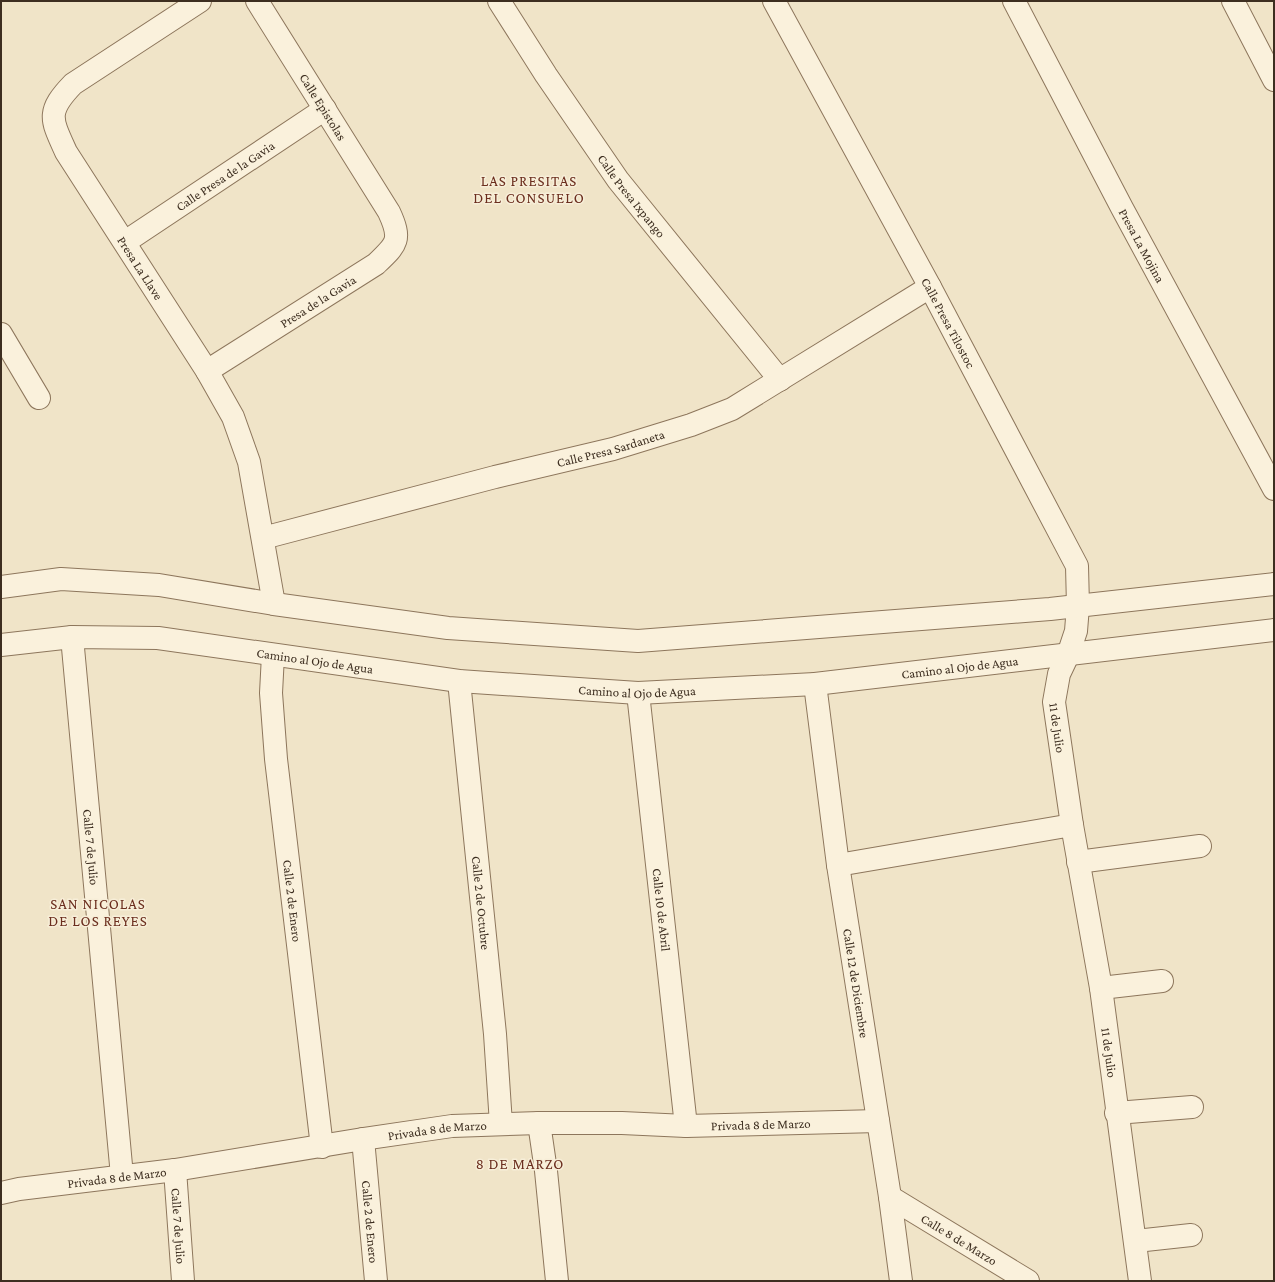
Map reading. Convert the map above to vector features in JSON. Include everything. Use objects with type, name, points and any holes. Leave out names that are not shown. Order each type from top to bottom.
[{"type":"street","name":"Presa La Llave","points":[[200,1],[73,84],[59,99],[53,111],[56,130],[66,152],[207,371],[233,417],[249,462],[274,604]]},
{"type":"street","name":"Calle Epistolas","points":[[257,1],[389,212]]},
{"type":"street","name":"Calle Presa Ixpango","points":[[499,1],[546,74],[618,180],[780,380]]},
{"type":"street","name":"Calle Presa Tilostoc","points":[[774,1],[930,287],[1077,566],[1078,606],[1076,631],[1068,655]]},
{"type":"street","name":"Presa La Mojina","points":[[1014,1],[1122,208],[1271,477]]},
{"type":"street","points":[[1233,1],[1274,80]]},
{"type":"street","name":"Calle Presa de la Gavia","points":[[124,242],[325,109]]},
{"type":"street","name":"Presa de la Gavia","points":[[207,371],[376,264],[390,250],[397,237],[395,226],[389,212]]},
{"type":"street","name":"Calle Presa Sardaneta","points":[[263,538],[495,477],[613,449],[691,425],[732,410],[930,287]]},
{"type":"street","points":[[1,334],[39,398]]},
{"type":"street","points":[[1,587],[61,579],[159,585],[274,604],[448,628],[638,641],[1078,606],[1274,584]]},
{"type":"street","name":"Camino al Ojo de Agua","points":[[1,645],[72,637],[158,638],[459,682],[638,693],[815,684],[1274,630]]},
{"type":"street","name":"Calle 7 de Julio","points":[[72,637],[122,1176]]},
{"type":"street","name":"Calle 2 de Enero","points":[[272,655],[272,693],[276,759],[322,1147]]},
{"type":"street","name":"11 de Julio","points":[[1068,655],[1059,674],[1054,702],[1072,825],[1100,988],[1116,1112],[1136,1241],[1140,1281]]},
{"type":"street","name":"Calle 2 de Octubre","points":[[459,682],[495,1034],[501,1124]]},
{"type":"street","name":"Calle 12 de Diciembre","points":[[815,684],[838,865],[890,1197],[901,1281]]},
{"type":"street","name":"Calle 10 de Abril","points":[[638,693],[686,1126]]},
{"type":"street","points":[[838,865],[1072,825]]},
{"type":"street","points":[[1078,862],[1200,846]]},
{"type":"street","points":[[1100,988],[1162,981]]},
{"type":"street","points":[[1116,1112],[1192,1107]]},
{"type":"street","name":"Privada 8 de Marzo","points":[[1,1193],[175,1170],[452,1126],[539,1123],[622,1123],[686,1126],[878,1121]]},
{"type":"street","points":[[539,1123],[546,1171],[557,1281]]},
{"type":"street","name":"Calle 2 de Enero","points":[[363,1139],[376,1281]]},
{"type":"street","name":"Calle 7 de Julio","points":[[175,1170],[182,1281]]},
{"type":"street","name":"Calle 8 de Marzo","points":[[890,1197],[1028,1281]]},
{"type":"street","points":[[1136,1241],[1191,1236]]},
{"type":"district","name":"LAS PRESITAS DEL CONSUELO","points":[[529,190]]},
{"type":"district","name":"SAN NICOLAS DE LOS REYES","points":[[98,912]]},
{"type":"district","name":"8 DE MARZO","points":[[520,1164]]}]
